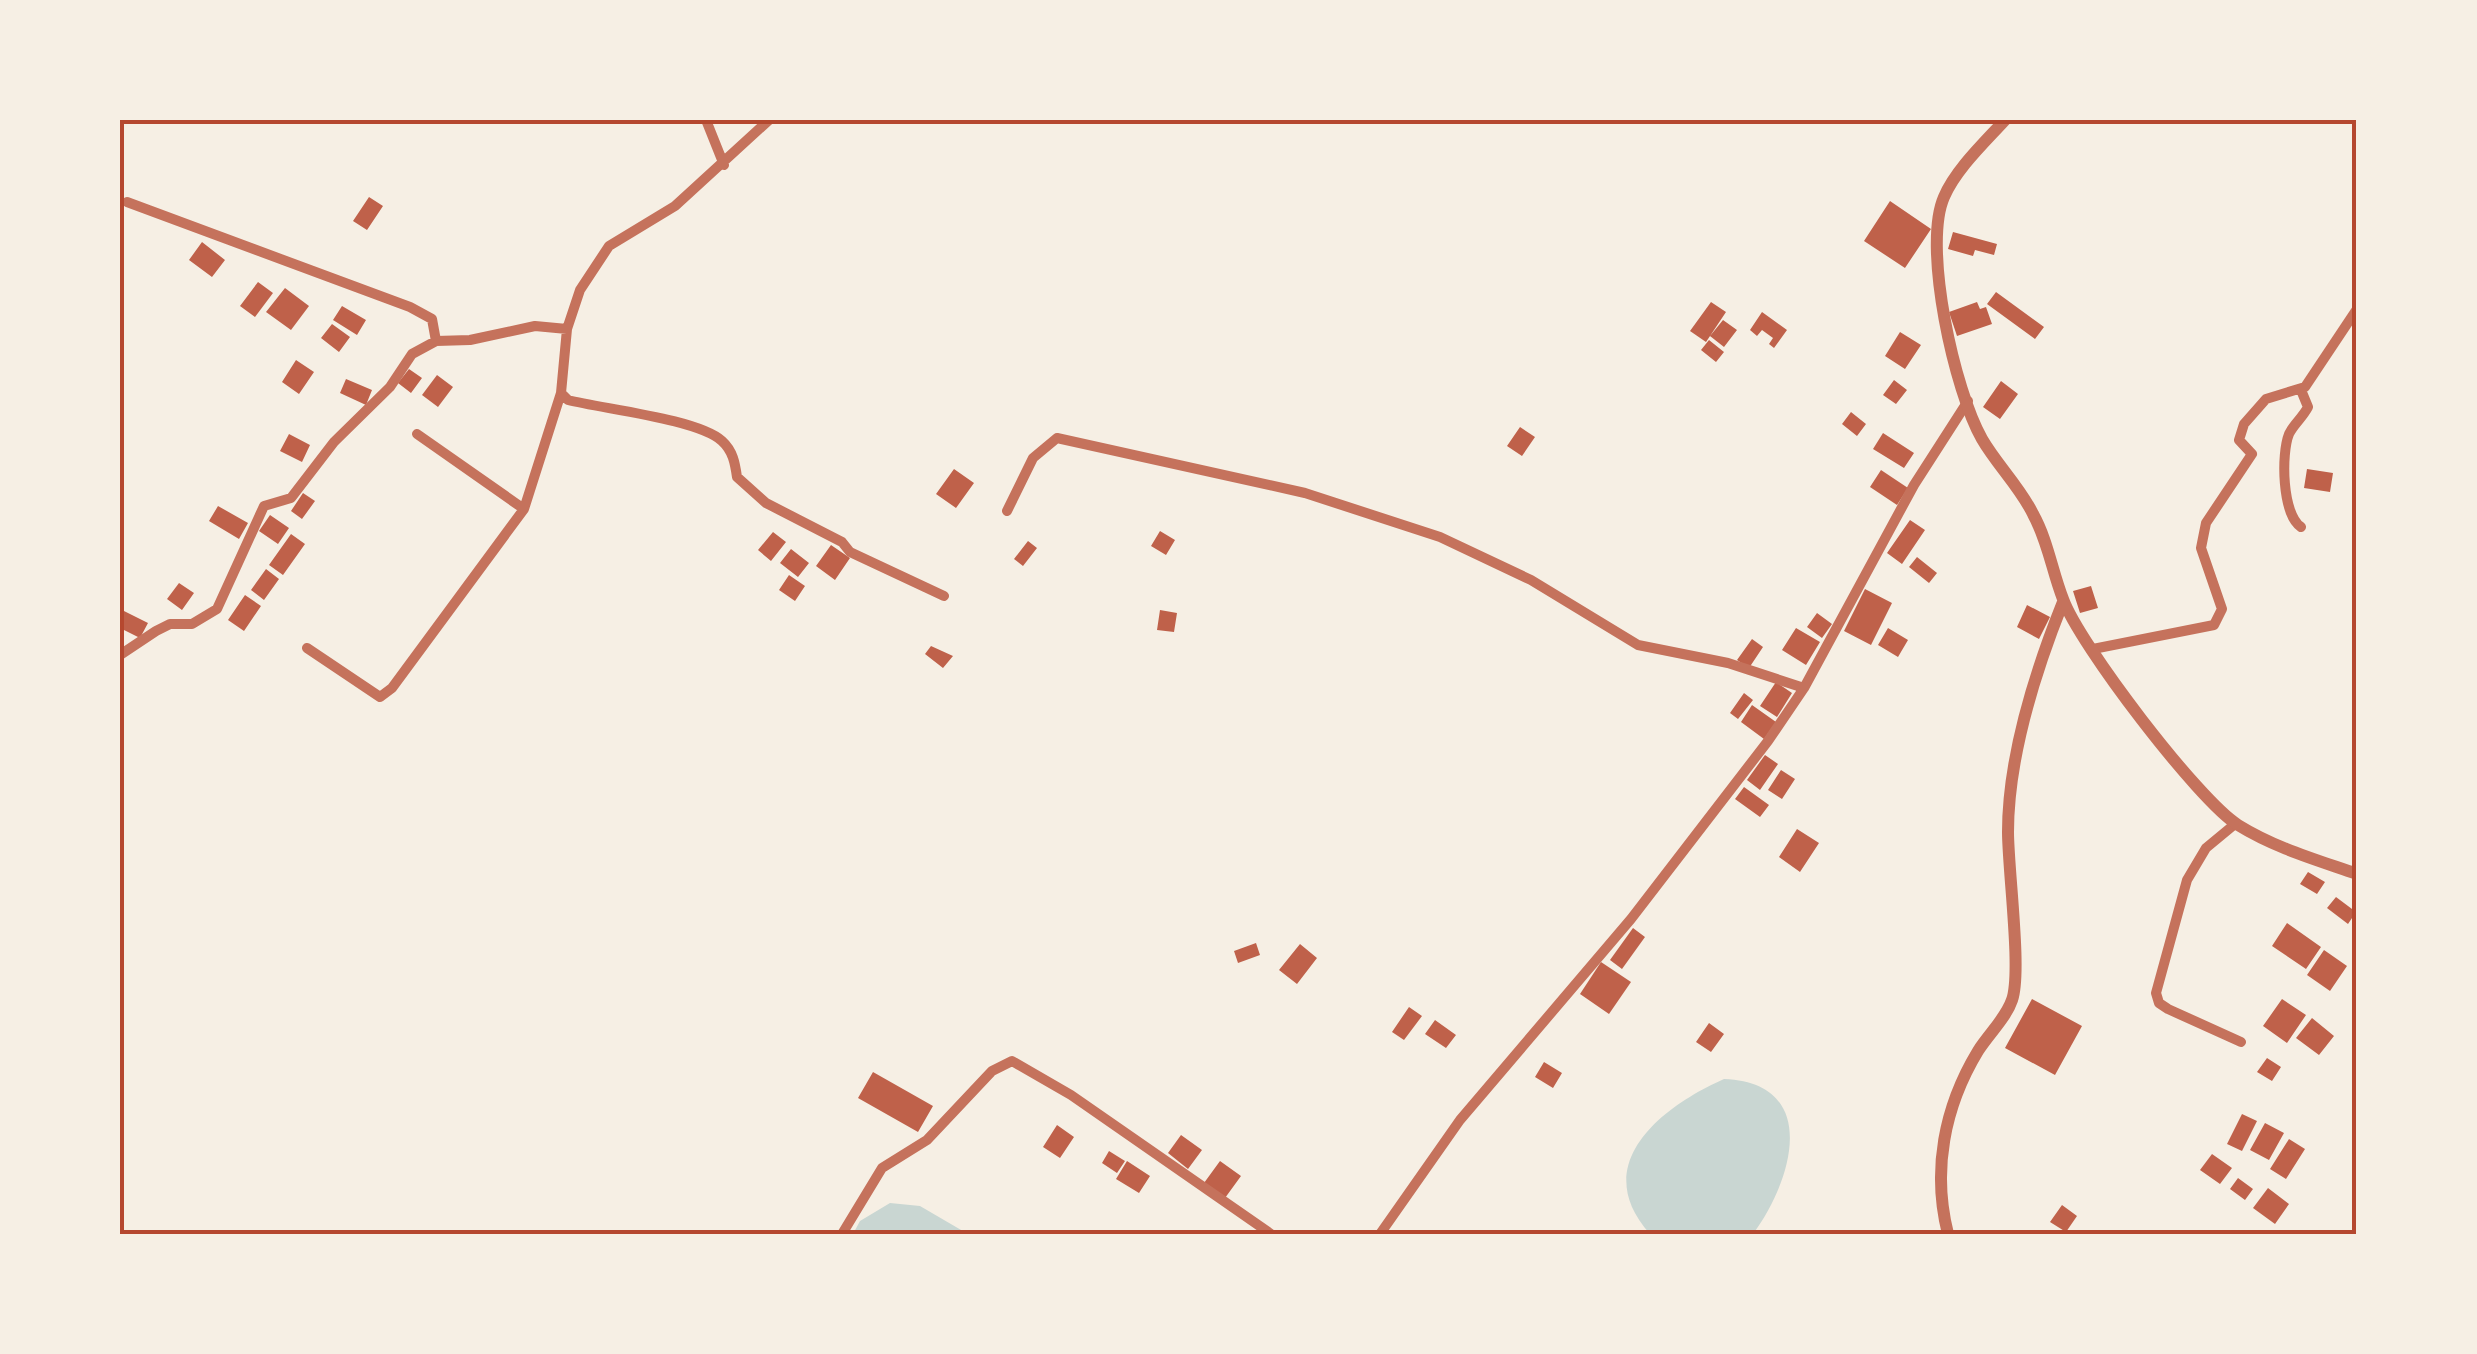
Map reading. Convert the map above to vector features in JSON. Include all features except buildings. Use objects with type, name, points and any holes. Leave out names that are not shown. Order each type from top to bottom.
[{"type":"street","points":[[706,120],[724,165]]},
{"type":"street","points":[[307,648],[380,697],[392,688],[524,509],[561,393],[567,329],[580,290],[608,246],[676,206],[770,120]]},
{"type":"street","points":[[2005,120],[1944,194],[1937,220],[1935,251],[1943,316],[1980,435],[2032,511],[2050,552],[2063,602],[2185,776],[2235,824],[2282,848],[2357,874]]},
{"type":"street","points":[[127,202],[410,306],[432,320],[436,341]]},
{"type":"street","points":[[2093,649],[2214,625],[2222,608],[2201,548],[2206,523],[2252,454],[2239,440],[2254,410],[2266,399],[2301,390],[2357,310]]},
{"type":"street","points":[[120,655],[156,630],[170,624],[192,624],[217,609],[264,506],[291,498],[334,442],[390,387],[412,354],[436,341],[470,340],[535,326],[567,329]]},
{"type":"street","points":[[2301,390],[2308,408],[2288,437],[2284,490],[2289,511],[2301,527]]},
{"type":"street","points":[[561,393],[568,400],[652,418],[721,439],[734,457],[737,476],[766,503],[842,542],[850,552],[944,596]]},
{"type":"street","points":[[1380,1234],[1460,1120],[1631,918],[1804,688],[1914,486],[1968,400]]},
{"type":"street","points":[[417,434],[524,509]]},
{"type":"street","points":[[1007,511],[1033,458],[1058,438],[1148,456],[1305,493],[1440,537],[1531,580],[1638,645],[1728,663],[1804,688]]},
{"type":"street","points":[[1948,1234],[1938,1192],[1948,1122],[1958,1086],[2013,996],[2008,830],[2011,788],[2035,685],[2063,602]]},
{"type":"street","points":[[2235,824],[2206,848],[2187,880],[2156,993],[2159,1003],[2181,1017],[2241,1042]]},
{"type":"street","points":[[842,1234],[882,1168],[926,1140],[992,1071],[1012,1061],[1071,1095],[1272,1234]]},
{"type":"shaded area","points":[[1724,1079],[1755,1085],[1775,1097],[1786,1116],[1790,1138],[1779,1188],[1753,1234],[1650,1234],[1633,1208],[1626,1184],[1630,1161],[1640,1140],[1678,1105]]},
{"type":"shaded area","points":[[890,1203],[920,1206],[968,1234],[853,1234],[860,1221]]}]
